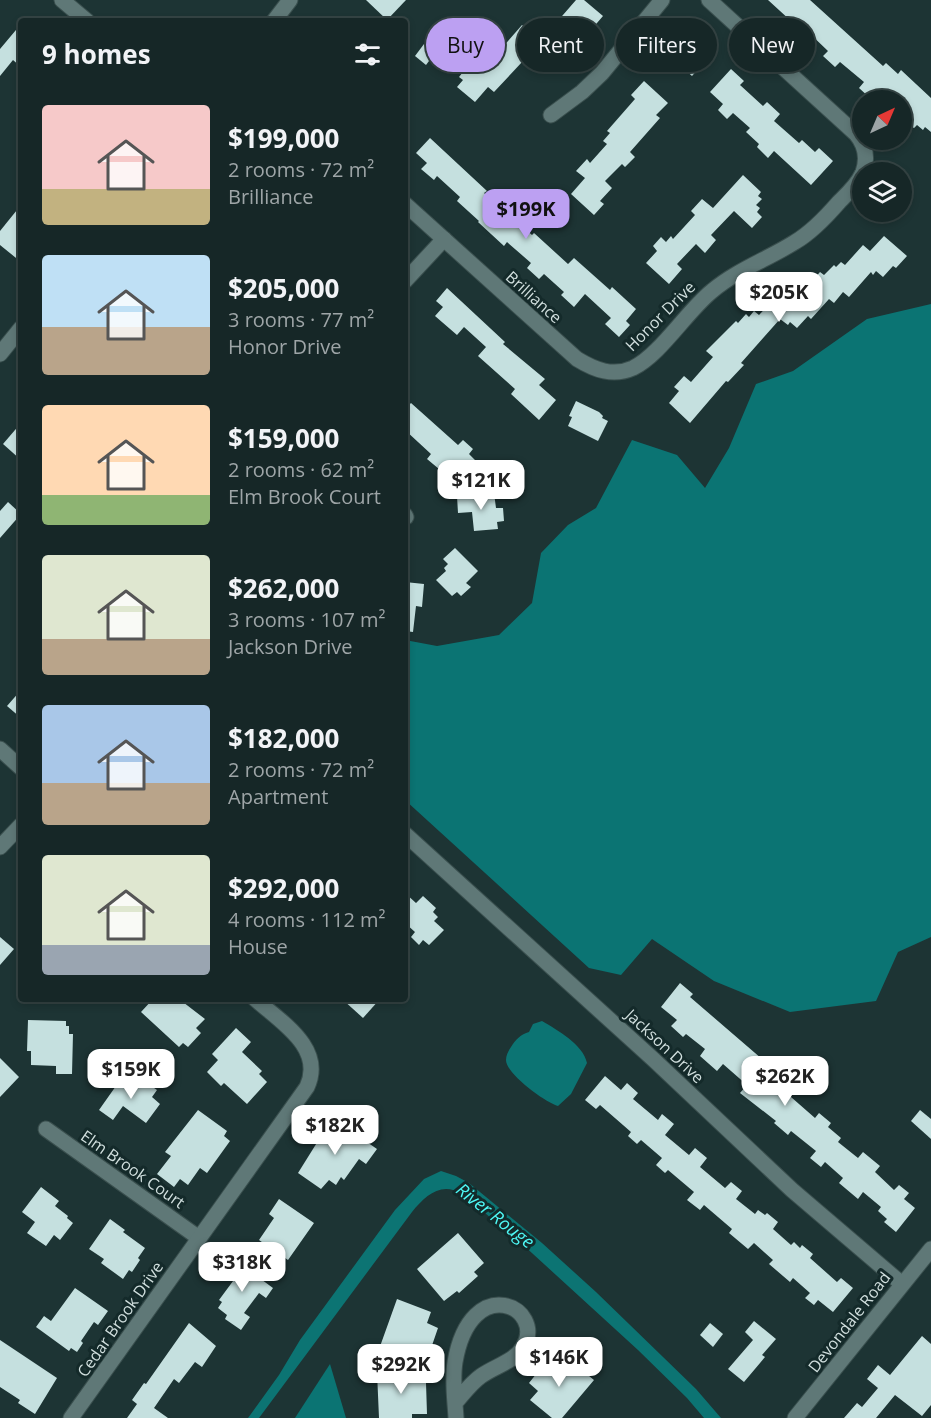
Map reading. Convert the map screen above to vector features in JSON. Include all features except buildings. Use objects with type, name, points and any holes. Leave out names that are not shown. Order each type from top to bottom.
[{"type":"street","points":[[62,0],[83,18]]},
{"type":"street","points":[[276,18],[290,0]]},
{"type":"street","points":[[551,115],[598,78],[662,0]]},
{"type":"street","points":[[709,0],[856,134],[863,144],[866,154],[865,162]]},
{"type":"street","name":"Honor Drive","points":[[622,371],[646,359],[712,290],[811,230],[852,187]]},
{"type":"street","name":"Brilliance","points":[[408,207],[577,359],[591,368],[604,372],[622,371]]},
{"type":"street","points":[[408,278],[444,239]]},
{"type":"street","points":[[0,354],[18,332]]},
{"type":"street","points":[[0,749],[18,765]]},
{"type":"street","points":[[0,847],[18,828]]},
{"type":"street","name":"Jackson Drive","points":[[408,837],[636,1043],[792,1190],[902,1284]]},
{"type":"street","name":"Cedar Brook Drive","points":[[71,1418],[307,1087],[311,1078],[312,1061],[309,1051],[258,1002]]},
{"type":"street","name":"Elm Brook Court","points":[[46,1130],[199,1238]]},
{"type":"street","name":"Devondale Road","points":[[795,1418],[931,1249]]},
{"type":"street","points":[[506,1305],[516,1310],[524,1318],[528,1329],[524,1345],[510,1360],[479,1377],[456,1410],[455,1364],[458,1349],[470,1320],[486,1307],[506,1305]]},
{"type":"shaded area","points":[[931,304],[931,937],[898,952],[876,1001],[790,1012],[714,981],[652,939],[621,975],[589,968],[408,803],[408,641],[437,646],[499,635],[532,603],[541,553],[568,525],[596,508],[632,440],[677,455],[705,488],[729,448],[756,384],[793,371],[867,319]]},
{"type":"shaded area","points":[[330,1364],[346,1418],[295,1418]]},
{"type":"water","points":[[542,1021],[575,1044],[585,1056],[587,1063],[571,1094],[558,1106],[536,1094],[519,1080],[512,1073],[506,1060],[516,1040],[529,1032],[533,1024]]},
{"type":"water","name":"River Rouge","points":[[441,1171],[469,1183],[542,1243],[696,1389],[721,1418],[704,1418],[638,1350],[521,1243],[462,1194],[447,1189],[434,1192],[417,1206],[259,1418],[248,1418],[279,1375],[300,1340],[395,1210],[424,1179]]}]
